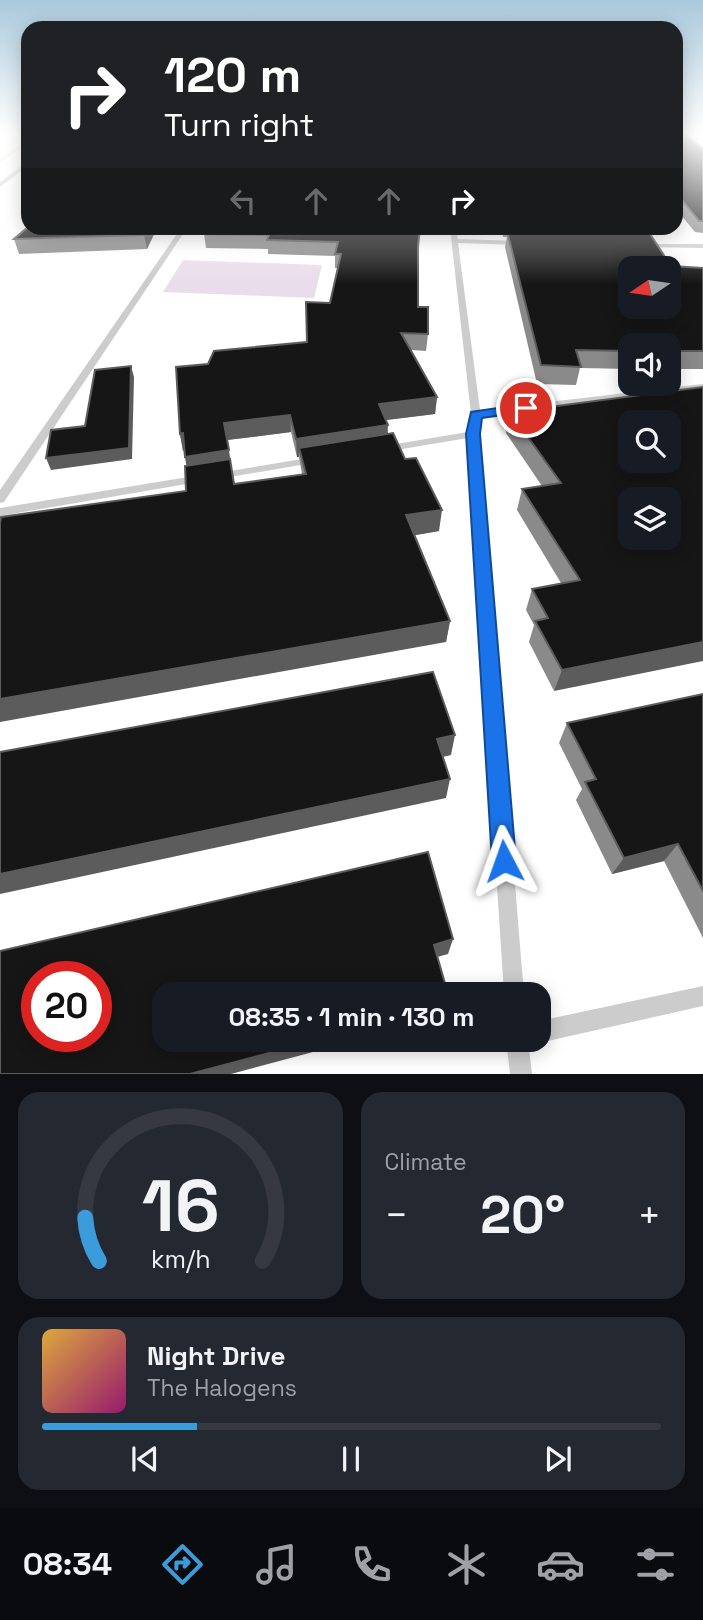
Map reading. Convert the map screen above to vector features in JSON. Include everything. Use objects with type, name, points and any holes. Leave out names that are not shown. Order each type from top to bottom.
[{"type":"lane","points":[[0,499],[179,235]]},
{"type":"lane","points":[[455,235],[476,414],[473,434],[513,982]]},
{"type":"lane","points":[[463,235],[526,243]]},
{"type":"lane","points":[[602,235],[608,245]]},
{"type":"lane","points":[[594,245],[622,246]]},
{"type":"lane","points":[[635,246],[703,246]]},
{"type":"lane","points":[[476,414],[703,387]]},
{"type":"lane","points":[[365,452],[473,434]]},
{"type":"lane","points":[[0,512],[324,459]]},
{"type":"lane","points":[[551,1029],[703,996]]},
{"type":"lane","points":[[518,1052],[521,1074]]},
{"type":"shaded area","points":[[183,260],[322,265],[314,298],[163,292]]},
{"type":"building","points":[[683,183],[703,183],[703,221],[699,221],[683,202]]},
{"type":"building","points":[[21,233],[144,235],[14,239]]},
{"type":"building","points":[[269,235],[419,235],[418,307],[428,307],[428,334],[401,333],[437,397],[379,404],[388,425],[296,439],[290,415],[224,423],[229,450],[185,457],[183,433],[180,434],[176,367],[208,364],[214,351],[307,342],[306,302],[330,303],[341,254],[335,254],[338,242],[267,240]]},
{"type":"building","points":[[508,235],[651,235],[664,256],[618,256],[618,319],[681,319],[681,267],[703,268],[703,351],[681,351],[681,333],[618,333],[618,351],[576,350],[581,367],[541,365]]},
{"type":"building","points":[[131,366],[129,448],[46,458],[51,430],[85,426],[95,370]]},
{"type":"building","points":[[703,387],[703,642],[562,670],[535,621],[548,618],[532,589],[580,580],[522,489],[561,483],[510,412],[634,396],[681,396],[681,390]]},
{"type":"building","points":[[393,433],[405,459],[416,458],[442,510],[406,515],[450,621],[0,699],[1,517],[186,491],[185,466],[230,459],[234,484],[306,474],[299,448]]},
{"type":"building","points":[[433,672],[455,735],[437,739],[450,779],[0,874],[0,752]]},
{"type":"building","points":[[703,694],[703,891],[678,844],[624,858],[585,782],[596,779],[567,723]]},
{"type":"building","points":[[428,852],[453,939],[434,945],[445,982],[152,982],[152,1052],[273,1052],[190,1074],[0,1074],[0,951]]},
{"type":"route","points":[[504,861],[473,434],[476,414],[526,408]]}]
